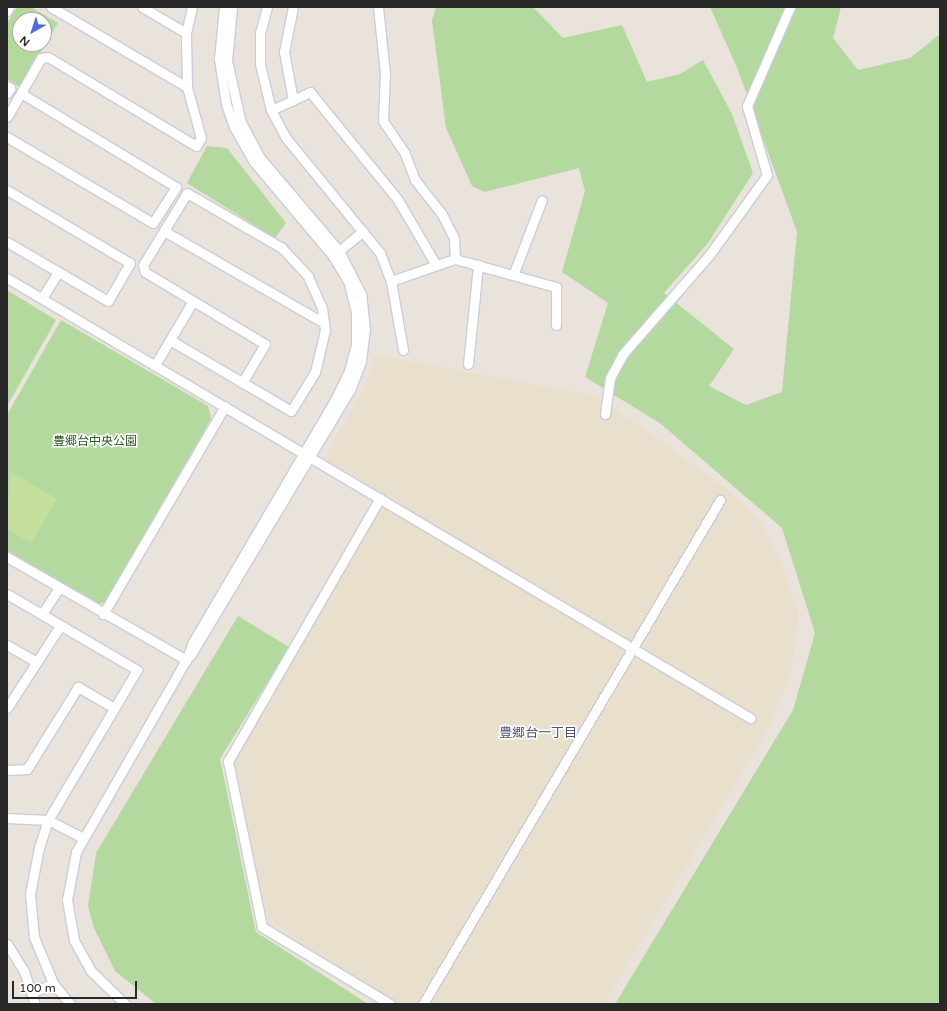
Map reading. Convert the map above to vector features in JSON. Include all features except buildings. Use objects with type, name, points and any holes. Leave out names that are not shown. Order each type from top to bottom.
[{"type":"street","points":[[7,11],[9,7]]},
{"type":"street","points":[[51,7],[64,10],[187,87]]},
{"type":"street","points":[[142,7],[186,33]]},
{"type":"street","points":[[7,117],[41,58],[48,57],[196,146],[201,138],[187,87],[186,33],[192,7]]},
{"type":"street","points":[[224,7],[218,60],[226,104],[234,127],[254,162],[336,254]]},
{"type":"street","points":[[124,1004],[102,984],[81,957],[69,920],[69,879],[83,838],[186,660],[197,636],[308,456],[344,384],[356,345],[353,297],[336,254],[273,175],[241,123],[226,61],[232,7]]},
{"type":"street","points":[[267,7],[260,33],[260,64],[271,110],[286,138],[363,230],[380,254],[391,281],[403,350]]},
{"type":"street","points":[[292,100],[284,52],[293,7]]},
{"type":"street","points":[[378,7],[385,73],[383,121],[404,152],[415,180],[450,232],[455,259]]},
{"type":"street","points":[[605,414],[610,378],[622,354],[710,254],[767,175],[747,106],[790,7]]},
{"type":"street","points":[[7,86],[10,88],[7,93]]},
{"type":"street","points":[[271,110],[310,92],[398,200],[436,266]]},
{"type":"street","points":[[7,137],[153,223],[176,187],[21,93]]},
{"type":"street","points":[[7,190],[130,263],[108,301],[7,242]]},
{"type":"street","points":[[170,340],[291,411],[315,372],[324,323],[322,308],[308,276],[282,248],[187,193],[143,265],[145,272],[265,344],[242,382]]},
{"type":"street","points":[[513,275],[542,200]]},
{"type":"street","points":[[336,254],[363,230]]},
{"type":"street","points":[[164,231],[324,323]]},
{"type":"street","points":[[391,281],[455,259],[556,287],[556,324]]},
{"type":"street","points":[[468,364],[478,265]]},
{"type":"street","points":[[42,298],[58,272]]},
{"type":"street","points":[[7,278],[750,718]]},
{"type":"street","points":[[155,365],[193,301]]},
{"type":"street","points":[[104,614],[225,406]]},
{"type":"street","points":[[380,498],[228,760],[262,927],[390,1004]]},
{"type":"street","points":[[423,1004],[630,648],[720,500]]},
{"type":"street","points":[[7,557],[186,660]]},
{"type":"street","points":[[42,614],[59,588]]},
{"type":"street","points":[[7,594],[137,670],[48,820],[30,894],[34,938],[53,983],[70,1004]]},
{"type":"street","points":[[7,708],[60,626]]},
{"type":"street","points":[[7,645],[37,662]]},
{"type":"street","points":[[7,770],[27,769],[78,687],[114,708]]},
{"type":"street","points":[[7,818],[48,820],[83,838]]},
{"type":"street","points":[[7,944],[32,994],[35,1004]]},
{"type":"street","points":[[32,994],[53,983]]},
{"type":"shaded area","points":[[376,355],[598,396],[727,489],[760,522],[781,562],[799,615],[791,671],[768,730],[604,1004],[399,1004],[268,922],[234,759],[387,497],[324,458],[365,386]]},
{"type":"green space","points":[[17,7],[31,7],[39,12],[14,12]]},
{"type":"green space","points":[[436,7],[533,7],[563,38],[622,25],[647,82],[680,74],[703,60],[732,114],[753,173],[708,243],[664,293],[734,349],[709,386],[746,405],[782,392],[797,232],[738,70],[710,7],[841,7],[833,38],[858,70],[910,58],[940,34],[940,1004],[615,1004],[793,710],[815,633],[782,528],[661,424],[585,377],[608,303],[562,272],[585,191],[579,168],[485,192],[472,186],[446,128],[432,20]]},
{"type":"green space","points":[[12,15],[12,52],[41,52],[20,87],[7,79],[7,23]]},
{"type":"green space","points":[[52,19],[58,23],[52,33]]},
{"type":"green space","points":[[207,146],[227,148],[286,223],[275,238],[187,183]]},
{"type":"green space","points":[[7,290],[56,320],[7,406]]},
{"type":"green space","name":"豊郷台中央公園","points":[[61,320],[208,406],[211,419],[105,602],[94,605],[7,551],[7,415]]},
{"type":"green space","points":[[10,471],[57,499],[31,543],[7,529]]},
{"type":"green space","points":[[238,616],[289,647],[220,759],[256,932],[368,1004],[156,1004],[115,971],[94,928],[88,906],[96,853]]},
{"type":"district","name":"豊郷台一丁目","points":[[538,733]]}]
